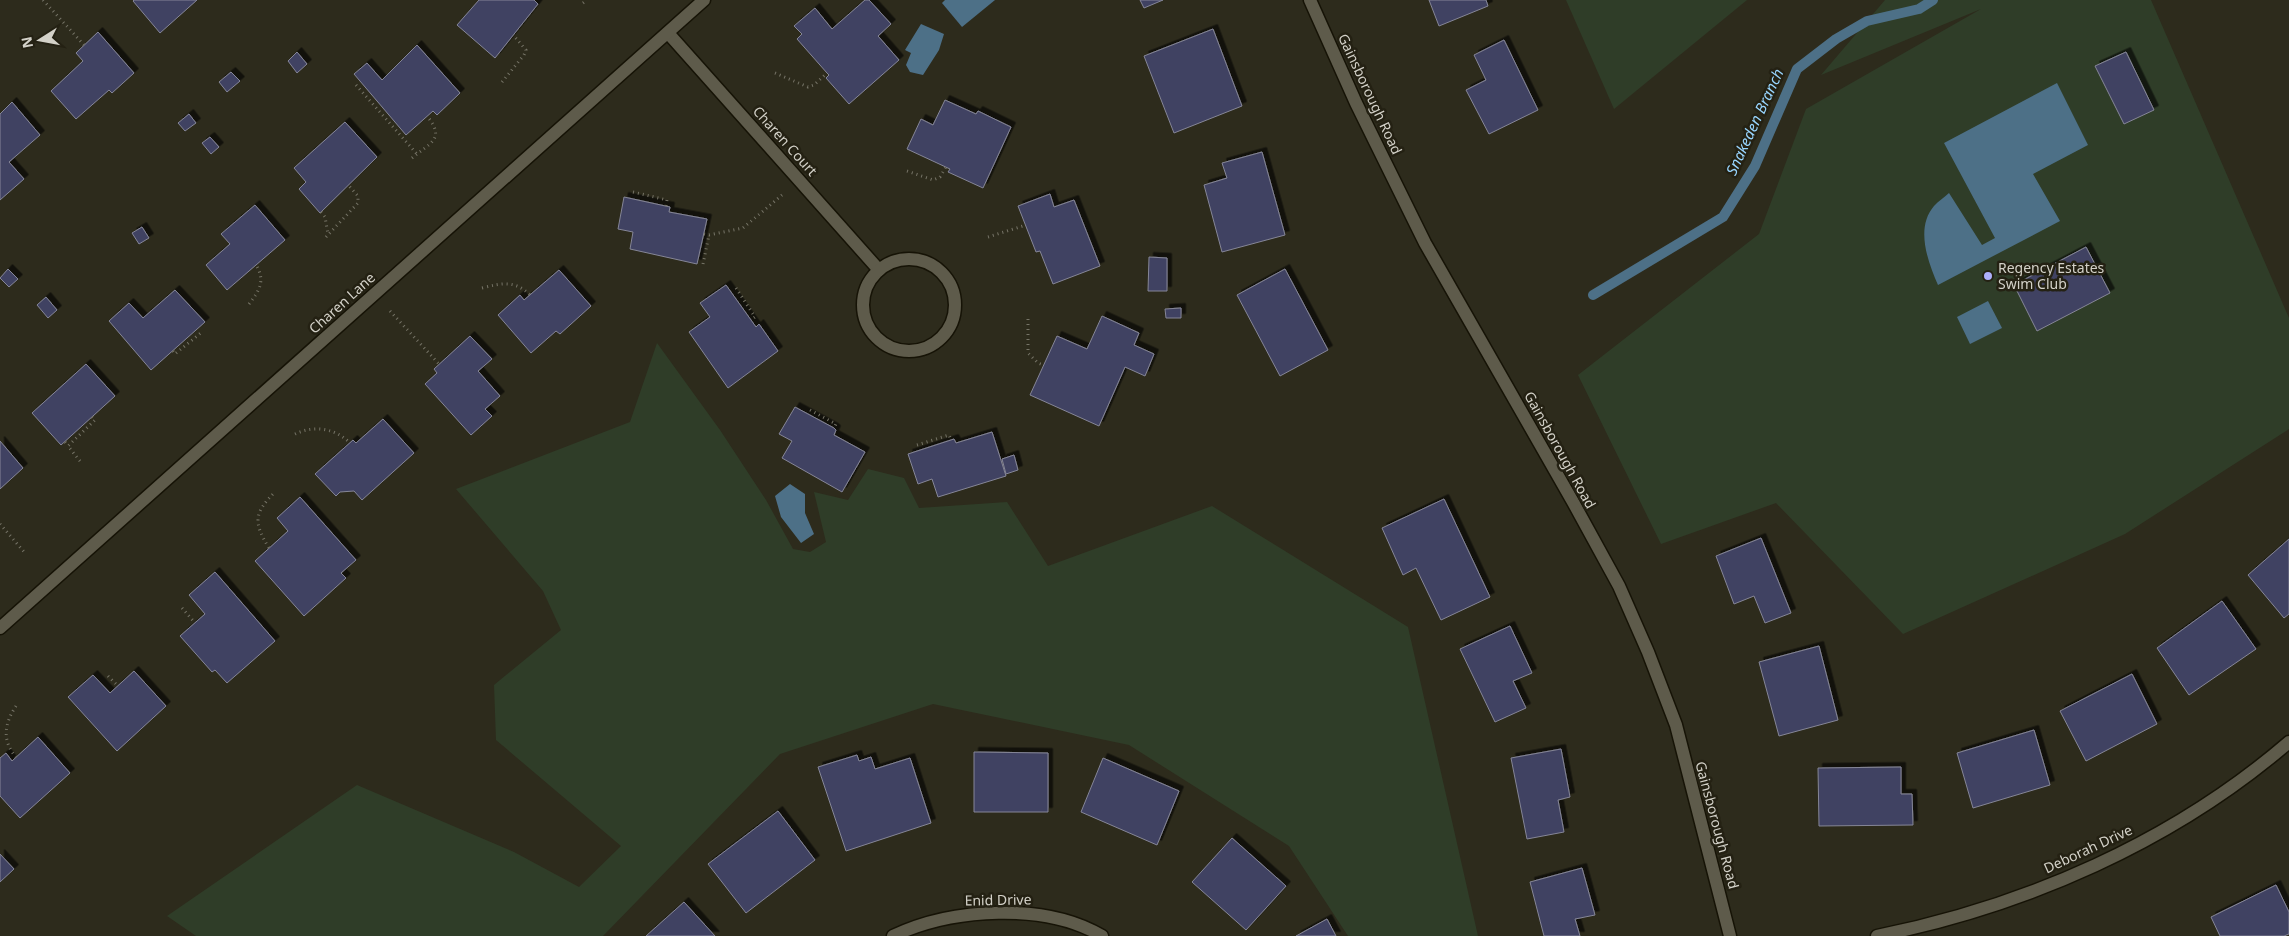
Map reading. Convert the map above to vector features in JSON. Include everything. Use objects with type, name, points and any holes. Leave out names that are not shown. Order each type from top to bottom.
[{"type":"street","name":"Charen Lane","points":[[0,628],[704,0]]},
{"type":"street","name":"Gainsborough Road","points":[[1310,0],[1356,103],[1425,243],[1619,586],[1648,652],[1676,724],[1730,936]]},
{"type":"street","name":"Charen Court","points":[[668,33],[879,270]]},
{"type":"street","points":[[912,259],[928,264],[943,274],[954,296],[955,308],[950,324],[941,338],[927,348],[911,351],[887,346],[877,338],[866,322],[863,303],[868,285],[879,270],[894,261],[912,259]]},
{"type":"street","name":"Deborah Drive","points":[[1877,936],[1926,926],[2010,901],[2095,864],[2176,823],[2225,791],[2289,742]]},
{"type":"street","name":"Enid Drive","points":[[893,936],[941,920],[983,914],[1040,915],[1070,922],[1102,936]]},
{"type":"path","points":[[43,0],[84,45]]},
{"type":"path","points":[[583,3],[587,0]]},
{"type":"path","points":[[502,82],[524,56],[526,50],[514,36]]},
{"type":"path","points":[[775,72],[808,87],[814,85],[828,73]]},
{"type":"path","points":[[356,84],[417,154]]},
{"type":"path","points":[[412,158],[432,142],[436,134],[436,127],[427,116]]},
{"type":"path","points":[[908,171],[933,180],[940,177],[946,167]]},
{"type":"path","points":[[704,234],[709,236],[743,228],[799,180]]},
{"type":"path","points":[[321,212],[325,217],[327,236],[358,203],[358,196],[349,186]]},
{"type":"path","points":[[633,192],[666,200],[666,206]]},
{"type":"path","points":[[988,237],[1026,225]]},
{"type":"path","points":[[703,264],[709,236]]},
{"type":"path","points":[[249,304],[260,290],[262,280],[261,273],[256,265]]},
{"type":"path","points":[[482,288],[504,283],[514,284],[530,295]]},
{"type":"path","points":[[736,288],[755,317],[751,320]]},
{"type":"path","points":[[374,294],[439,364]]},
{"type":"path","points":[[1028,319],[1028,353],[1038,363],[1043,365]]},
{"type":"path","points":[[172,351],[175,354],[202,332]]},
{"type":"path","points":[[810,410],[836,424],[834,428]]},
{"type":"path","points":[[68,446],[95,420],[92,417]]},
{"type":"path","points":[[295,434],[304,430],[329,430],[342,435],[350,443]]},
{"type":"path","points":[[918,445],[949,435],[951,440]]},
{"type":"path","points":[[65,442],[80,462]]},
{"type":"path","points":[[269,548],[260,534],[257,518],[261,506],[275,492]]},
{"type":"path","points":[[0,524],[26,554]]},
{"type":"path","points":[[182,608],[195,623]]},
{"type":"path","points":[[108,676],[118,686]]},
{"type":"path","points":[[16,706],[6,726],[5,738],[9,749],[16,757]]},
{"type":"green space","points":[[1566,0],[1747,0],[1614,109]]},
{"type":"green space","name":"Regency Estates Swim Club","points":[[1885,0],[2151,0],[2289,318],[2289,429],[2125,534],[1903,634],[1776,503],[1661,544],[1578,375],[1759,234],[1806,109],[1981,9],[1821,75]]},
{"type":"green space","points":[[657,343],[720,430],[766,500],[793,549],[810,552],[826,542],[814,492],[848,500],[868,469],[904,478],[919,508],[1007,502],[1048,566],[1212,506],[1408,627],[1478,936],[1348,936],[1289,846],[1129,745],[933,704],[780,754],[603,936],[196,936],[167,916],[357,785],[514,852],[579,887],[621,846],[496,740],[494,685],[561,630],[543,591],[456,489],[630,422]]},
{"type":"water","points":[[945,0],[995,0],[962,27],[942,3]]},
{"type":"water","points":[[921,24],[944,34],[939,50],[923,75],[910,72],[906,65],[911,53],[905,50]]},
{"type":"water","points":[[2057,83],[2088,145],[2033,174],[2060,221],[1938,285],[1927,256],[1924,235],[1928,215],[1939,201],[1949,193],[1982,245],[1995,238],[1944,143]]},
{"type":"water","points":[[1988,301],[2002,328],[1970,344],[1957,317]]},
{"type":"water","points":[[790,484],[805,494],[805,513],[814,534],[801,543],[781,517],[775,496]]},
{"type":"building","points":[[134,0],[197,0],[160,33]]},
{"type":"building","points":[[479,0],[534,0],[538,4],[495,58],[457,25]]},
{"type":"building","points":[[865,0],[869,0],[891,24],[878,36],[899,60],[849,104],[826,78],[829,75],[797,39],[802,34],[794,26],[815,8],[832,29]]},
{"type":"building","points":[[1140,0],[1163,0],[1144,8]]},
{"type":"building","points":[[1429,0],[1486,0],[1488,6],[1439,26]]},
{"type":"building","points":[[1213,29],[1242,106],[1174,133],[1144,56]]},
{"type":"building","points":[[98,32],[134,73],[112,93],[109,90],[76,119],[51,91],[83,61],[76,53]]},
{"type":"building","points":[[1504,40],[1538,110],[1489,134],[1466,90],[1486,80],[1474,55]]},
{"type":"building","points":[[417,45],[460,93],[437,115],[433,111],[406,135],[354,74],[367,63],[382,80]]},
{"type":"building","points":[[297,52],[307,64],[297,73],[288,61]]},
{"type":"building","points":[[2126,52],[2154,110],[2124,124],[2095,66]]},
{"type":"building","points":[[231,72],[240,81],[227,92],[219,82]]},
{"type":"building","points":[[945,100],[976,114],[978,111],[1011,127],[983,188],[948,172],[950,169],[907,149],[921,119],[933,125]]},
{"type":"building","points":[[12,102],[40,135],[9,162],[24,179],[0,200],[0,114]]},
{"type":"building","points":[[189,114],[196,123],[185,131],[178,123]]},
{"type":"building","points":[[345,122],[377,157],[320,213],[299,189],[306,182],[294,168]]},
{"type":"building","points":[[210,137],[219,147],[211,154],[202,143]]},
{"type":"building","points":[[1262,152],[1285,235],[1222,252],[1204,185],[1227,178],[1222,163]]},
{"type":"building","points":[[1050,194],[1054,207],[1074,200],[1100,266],[1053,284],[1040,251],[1036,252],[1018,206]]},
{"type":"building","points":[[624,197],[670,207],[669,212],[707,219],[697,264],[630,249],[633,232],[618,229]]},
{"type":"building","points":[[255,205],[285,240],[227,290],[206,265],[230,244],[221,234]]},
{"type":"building","points":[[142,227],[149,238],[139,244],[132,233]]},
{"type":"building","points":[[2086,247],[2110,293],[2037,331],[2014,285]]},
{"type":"building","points":[[1149,257],[1167,258],[1167,291],[1148,291]]},
{"type":"building","points":[[8,269],[18,279],[9,287],[0,278]]},
{"type":"building","points":[[1285,269],[1328,350],[1280,376],[1237,295]]},
{"type":"building","points":[[559,270],[591,306],[560,334],[556,331],[531,353],[498,315],[520,295],[524,300]]},
{"type":"building","points":[[726,285],[756,327],[759,324],[778,351],[728,388],[689,332],[710,317],[700,303]]},
{"type":"building","points":[[175,290],[205,322],[151,370],[109,321],[129,303],[143,318]]},
{"type":"building","points":[[46,297],[57,310],[48,318],[37,305]]},
{"type":"building","points":[[1181,308],[1181,318],[1166,318],[1165,309]]},
{"type":"building","points":[[1102,316],[1139,333],[1134,345],[1154,354],[1145,376],[1125,367],[1099,426],[1030,395],[1057,336],[1087,349]]},
{"type":"building","points":[[470,336],[492,359],[478,371],[500,396],[485,409],[492,416],[471,435],[425,384],[437,373],[434,369]]},
{"type":"building","points":[[86,364],[115,396],[61,445],[32,413]]},
{"type":"building","points":[[795,407],[834,428],[836,430],[834,435],[865,452],[842,492],[782,458],[792,441],[779,434]]},
{"type":"building","points":[[383,419],[414,453],[362,500],[354,491],[340,492],[336,496],[315,474],[353,440],[356,443]]},
{"type":"building","points":[[992,432],[1006,476],[938,497],[932,479],[918,484],[908,454],[954,439],[956,443]]},
{"type":"building","points":[[0,441],[23,468],[0,489]]},
{"type":"building","points":[[1014,455],[1018,470],[1006,474],[1002,459]]},
{"type":"building","points":[[300,497],[356,560],[341,573],[346,578],[304,616],[255,561],[288,531],[277,518]]},
{"type":"building","points":[[1444,499],[1490,597],[1441,620],[1416,568],[1403,575],[1382,528]]},
{"type":"building","points":[[1761,538],[1791,613],[1765,623],[1754,596],[1734,604],[1716,556]]},
{"type":"building","points":[[2289,539],[2289,614],[2284,618],[2248,575]]},
{"type":"building","points":[[215,572],[275,641],[227,683],[215,670],[212,672],[180,636],[205,614],[189,595]]},
{"type":"building","points":[[2222,601],[2256,649],[2189,695],[2157,648]]},
{"type":"building","points":[[1510,626],[1532,673],[1513,681],[1526,708],[1495,722],[1460,649]]},
{"type":"building","points":[[1819,646],[1838,720],[1779,736],[1759,662]]},
{"type":"building","points":[[134,671],[166,706],[117,751],[68,697],[93,675],[110,693]]},
{"type":"building","points":[[2132,674],[2157,724],[2086,761],[2060,711]]},
{"type":"building","points":[[2034,730],[2050,785],[1973,808],[1957,753]]},
{"type":"building","points":[[38,737],[70,773],[20,818],[0,796],[0,758],[6,753],[12,761]]},
{"type":"building","points":[[1561,749],[1570,797],[1558,800],[1564,832],[1527,839],[1511,758]]},
{"type":"building","points":[[974,752],[1048,753],[1048,812],[974,812]]},
{"type":"building","points":[[857,755],[859,761],[871,757],[875,769],[910,758],[931,823],[846,851],[818,767]]},
{"type":"building","points":[[1103,758],[1179,791],[1157,845],[1081,812]]},
{"type":"building","points":[[1901,767],[1901,794],[1912,794],[1913,825],[1819,826],[1818,768]]},
{"type":"building","points":[[778,811],[815,860],[746,913],[708,864]]},
{"type":"building","points":[[1232,838],[1286,886],[1246,930],[1192,882]]},
{"type":"building","points":[[0,854],[14,869],[0,882]]},
{"type":"building","points":[[1582,868],[1595,915],[1575,919],[1580,936],[1544,936],[1530,882]]},
{"type":"building","points":[[2276,885],[2289,912],[2289,934],[2284,936],[2220,936],[2211,917]]},
{"type":"building","points":[[684,902],[715,936],[646,936]]},
{"type":"building","points":[[1327,919],[1336,936],[1296,936]]},
{"type":"waterway","name":"Snakeden Branch","points":[[1593,295],[1723,217],[1755,166],[1797,69],[1836,39],[1867,21],[1919,9],[1933,0]]},
{"type":"place","name":"Regency Estates Swim Club","points":[[1988,276]]}]
